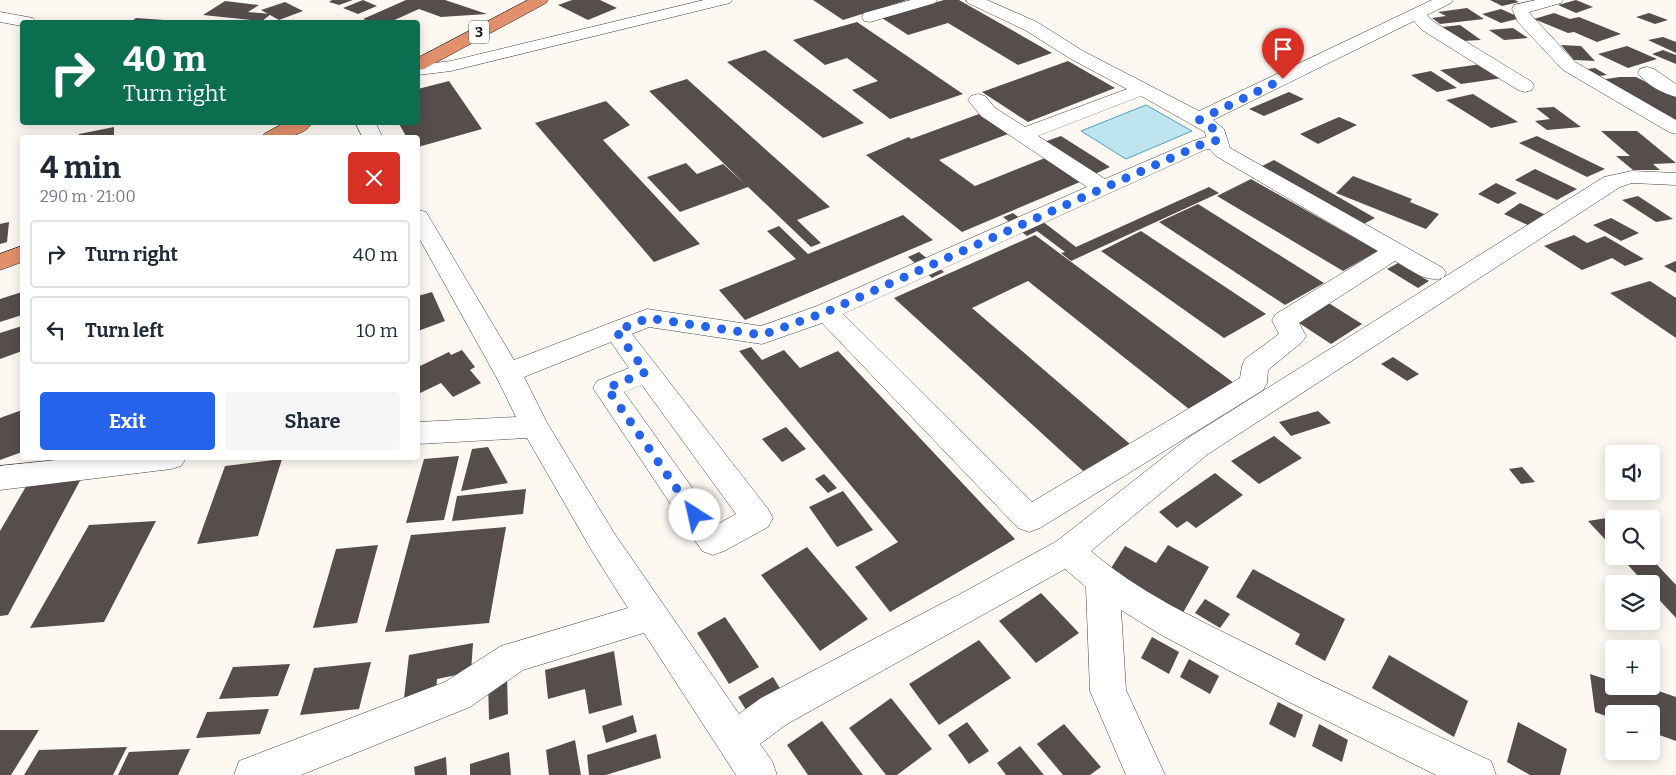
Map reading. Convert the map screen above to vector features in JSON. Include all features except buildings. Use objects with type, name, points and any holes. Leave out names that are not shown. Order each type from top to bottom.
[{"type":"highway","name":"3","points":[[420,64],[540,0]]},
{"type":"highway","points":[[277,135],[297,125]]},
{"type":"highway","points":[[0,263],[20,254]]},
{"type":"street","points":[[420,70],[452,66],[724,0]]},
{"type":"street","points":[[870,16],[929,0]]},
{"type":"street","points":[[974,0],[1022,22],[1077,55],[1199,120],[1214,129],[1219,147],[1223,152],[1434,273]]},
{"type":"street","points":[[1199,120],[1445,0]]},
{"type":"street","points":[[1555,0],[1520,9],[1524,18],[1569,66],[1676,128]]},
{"type":"street","points":[[1416,14],[1428,26],[1525,86]]},
{"type":"street","points":[[0,17],[20,21]]},
{"type":"street","points":[[0,30],[20,24]]},
{"type":"street","points":[[1647,73],[1676,91]]},
{"type":"street","points":[[1023,135],[1143,89]]},
{"type":"street","points":[[978,100],[988,112],[1103,188]]},
{"type":"street","points":[[508,373],[648,318],[762,335],[826,312],[1200,145],[1218,140]]},
{"type":"street","points":[[734,740],[774,711],[974,604],[1068,551],[1198,446],[1612,182],[1632,177],[1676,179]]},
{"type":"street","points":[[420,221],[508,373],[535,427],[603,542],[758,775]]},
{"type":"street","points":[[826,312],[1029,519],[1253,383],[1255,366],[1293,336],[1284,320],[1394,251]]},
{"type":"street","points":[[616,331],[757,518],[714,542],[607,388],[646,372]]},
{"type":"street","points":[[420,433],[535,427]]},
{"type":"street","points":[[0,478],[154,460]]},
{"type":"street","points":[[1068,551],[1102,582],[1175,626],[1476,775]]},
{"type":"street","points":[[1102,582],[1108,691],[1146,775]]},
{"type":"street","points":[[253,775],[457,695],[513,657],[652,616]]},
{"type":"water","points":[[1146,105],[1192,131],[1126,159],[1081,131]]},
{"type":"route","points":[[695,515],[607,388],[646,372],[616,331],[648,318],[762,335],[826,312],[1200,145],[1218,140],[1214,129],[1199,120],[1283,79]]}]
